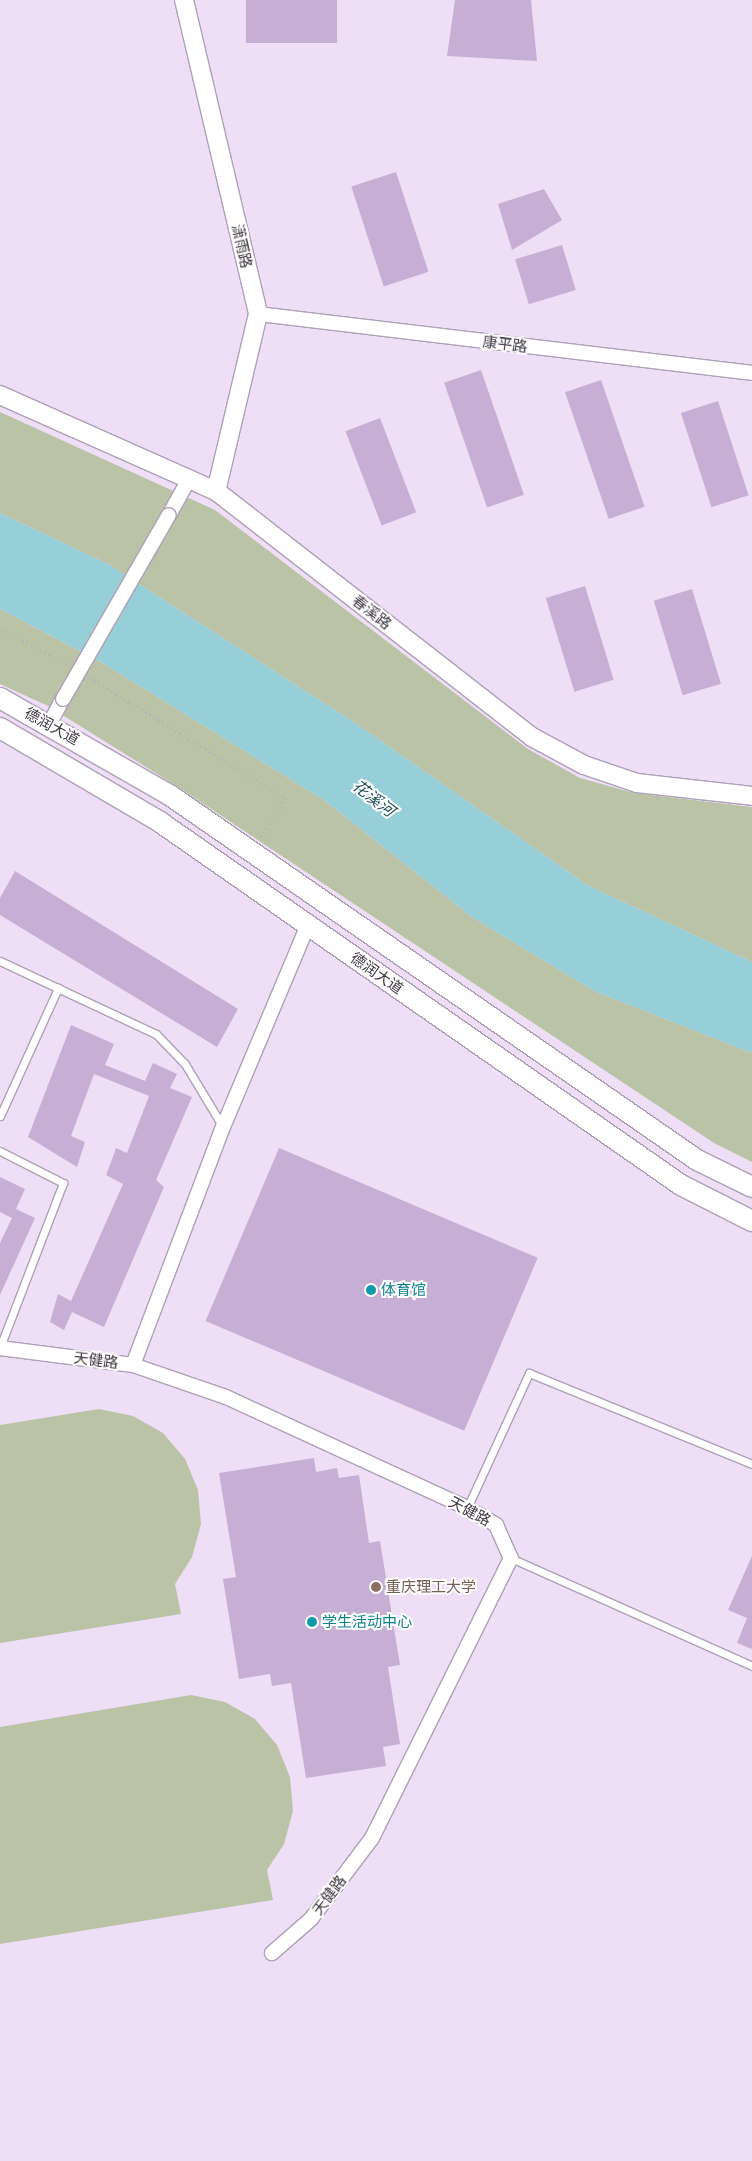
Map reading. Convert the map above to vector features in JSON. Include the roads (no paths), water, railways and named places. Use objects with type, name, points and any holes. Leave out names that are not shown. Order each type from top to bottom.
[{"type":"main road","name":"德润大道","points":[[0,698],[50,723],[171,796],[697,1160],[752,1187]]},
{"type":"main road","name":"德润大道","points":[[0,728],[160,822],[681,1185],[752,1221]]},
{"type":"street","name":"潇雨路","points":[[184,0],[258,314],[216,491]]},
{"type":"street","name":"康平路","points":[[258,314],[752,373]]},
{"type":"street","name":"春溪路","points":[[0,395],[216,491],[532,737],[584,765],[637,783],[752,796]]},
{"type":"street","points":[[50,723],[189,479]]},
{"type":"street","points":[[133,1364],[223,1127],[308,925]]},
{"type":"street","name":"天健路","points":[[0,1348],[133,1364],[226,1397],[467,1508],[496,1525],[511,1558],[372,1838],[311,1920],[272,1953]]},
{"type":"lane","points":[[0,961],[156,1034],[185,1064],[223,1127]]},
{"type":"lane","points":[[0,1116],[58,988]]},
{"type":"lane","points":[[0,1151],[64,1183],[0,1348]]},
{"type":"lane","points":[[467,1508],[529,1373],[752,1464]]},
{"type":"lane","points":[[511,1558],[752,1666]]},
{"type":"water","name":"花溪河","points":[[0,513],[108,564],[358,725],[587,885],[752,962],[752,1053],[594,991],[472,917],[324,800],[101,662],[0,609]]},
{"type":"place","name":"体育馆","points":[[371,1290]]},
{"type":"place","name":"重庆理工大学","points":[[376,1587]]},
{"type":"place","name":"学生活动中心","points":[[312,1622]]}]
